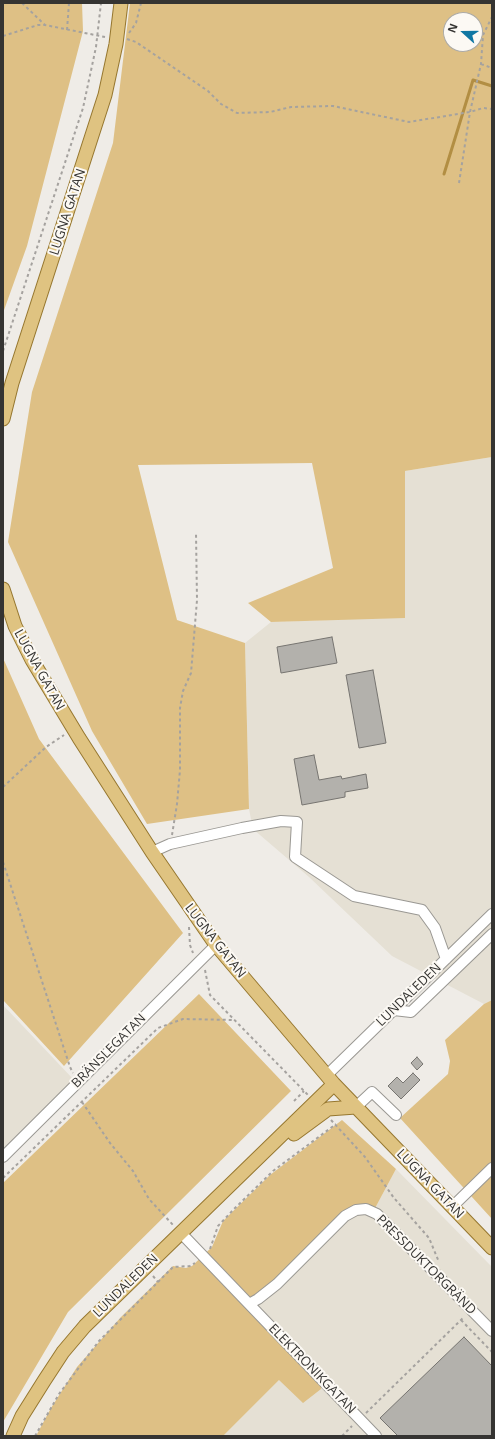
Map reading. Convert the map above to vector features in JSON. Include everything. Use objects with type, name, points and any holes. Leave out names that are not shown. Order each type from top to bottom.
[{"type":"main road","name":"LUGNA GATAN","points":[[3,419],[12,383],[105,95],[112,64],[121,3]]},
{"type":"main road","name":"LUGNA GATAN","points":[[3,589],[14,626],[32,660],[73,729],[152,852],[216,945],[330,1080],[492,1248]]},
{"type":"main road","name":"LUNDALEDEN","points":[[13,1436],[22,1416],[63,1352],[114,1297],[263,1155],[330,1080]]},
{"type":"main road","name":"LUNDALEDEN","points":[[263,1155],[272,1151],[323,1111],[328,1109],[356,1107]]},
{"type":"street","points":[[152,852],[170,844],[258,825],[281,821],[297,822],[295,857],[354,896],[422,910],[435,928],[446,959]]},
{"type":"street","name":"LUNDALEDEN","points":[[330,1080],[394,1010],[492,914]]},
{"type":"street","points":[[394,1010],[411,1012],[492,934]]},
{"type":"street","name":"BRÄNSLEGATAN","points":[[3,1157],[216,945]]},
{"type":"street","points":[[356,1107],[374,1090],[396,1115]]},
{"type":"street","points":[[452,1207],[492,1168]]},
{"type":"street","name":"PRESSDUKTORGRÄND","points":[[249,1304],[277,1284],[345,1216],[364,1208],[378,1214],[492,1331]]},
{"type":"street","points":[[181,1233],[249,1304]]},
{"type":"street","name":"ELEKTRONIKGATAN","points":[[249,1304],[375,1436]]},
{"type":"path","points":[[22,3],[45,25]]},
{"type":"path","points":[[67,30],[69,3]]},
{"type":"path","points":[[3,351],[83,108],[97,36],[101,3]]},
{"type":"path","points":[[124,39],[136,23],[141,3]]},
{"type":"path","points":[[459,183],[470,112],[481,64],[483,35],[492,17]]},
{"type":"path","points":[[3,36],[38,25],[45,25],[97,36]]},
{"type":"path","points":[[136,42],[208,91],[221,104],[237,113],[270,112],[291,107],[333,106],[409,122],[470,112],[483,108],[492,109]]},
{"type":"path","points":[[481,64],[492,68]]},
{"type":"path","points":[[170,844],[178,787],[180,708],[183,691],[190,673],[197,600],[196,533]]},
{"type":"path","points":[[3,787],[46,747],[73,729]]},
{"type":"path","points":[[3,862],[70,1067],[78,1081]]},
{"type":"path","points":[[3,1178],[158,1028],[183,1019],[234,1020],[304,1091],[294,1101]]},
{"type":"path","points":[[82,1101],[110,1143],[133,1171],[149,1199],[181,1233]]},
{"type":"path","points":[[35,1436],[59,1394],[104,1336],[173,1267],[190,1266],[203,1256],[212,1246],[218,1226],[273,1171],[336,1124],[365,1157],[394,1198],[429,1238],[440,1263]]},
{"type":"path","points":[[153,1276],[158,1282]]},
{"type":"path","points":[[342,1436],[461,1320],[492,1352]]},
{"type":"shaded area","points":[[3,3],[82,3],[83,31],[27,246],[3,313]]},
{"type":"shaded area","points":[[130,3],[492,3],[492,457],[405,471],[405,618],[271,622],[248,603],[333,568],[312,463],[138,465],[177,620],[245,643],[249,809],[147,824],[92,731],[8,542],[32,392],[113,143]]},
{"type":"shaded area","points":[[492,457],[492,1000],[484,1004],[392,956],[309,877],[253,829],[249,809],[245,643],[271,622],[405,617],[405,471]]},
{"type":"shaded area","points":[[3,658],[39,739],[183,933],[64,1066],[3,1000]]},
{"type":"shaded area","points":[[199,994],[291,1091],[68,1312],[3,1422],[3,1183]]},
{"type":"shaded area","points":[[492,1000],[492,1219],[400,1118],[448,1074],[450,1061],[445,1040],[484,1004]]},
{"type":"shaded area","points":[[3,1005],[74,1080],[3,1151]]},
{"type":"shaded area","points":[[342,1120],[396,1169],[373,1212],[345,1213],[251,1305],[322,1380],[321,1389],[303,1403],[279,1380],[223,1436],[36,1436],[51,1408],[77,1367],[121,1317],[173,1266],[186,1268],[192,1266],[212,1247],[223,1221],[270,1175]]},
{"type":"shaded area","points":[[396,1169],[492,1267],[492,1436],[223,1436],[279,1380],[251,1305],[345,1213],[373,1212]]},
{"type":"building","points":[[332,637],[337,663],[281,673],[277,647]]},
{"type":"building","points":[[373,670],[386,743],[359,748],[346,675]]},
{"type":"building","points":[[314,755],[319,780],[341,776],[342,779],[366,774],[368,788],[345,792],[345,797],[302,805],[294,759]]},
{"type":"building","points":[[417,1057],[423,1064],[417,1070],[411,1063]]},
{"type":"building","points":[[413,1073],[420,1080],[401,1099],[388,1086],[397,1077],[403,1083]]},
{"type":"building","points":[[464,1337],[492,1366],[492,1436],[398,1436],[380,1418]]},
{"type":"waterway","points":[[444,174],[473,80],[492,86]]}]
